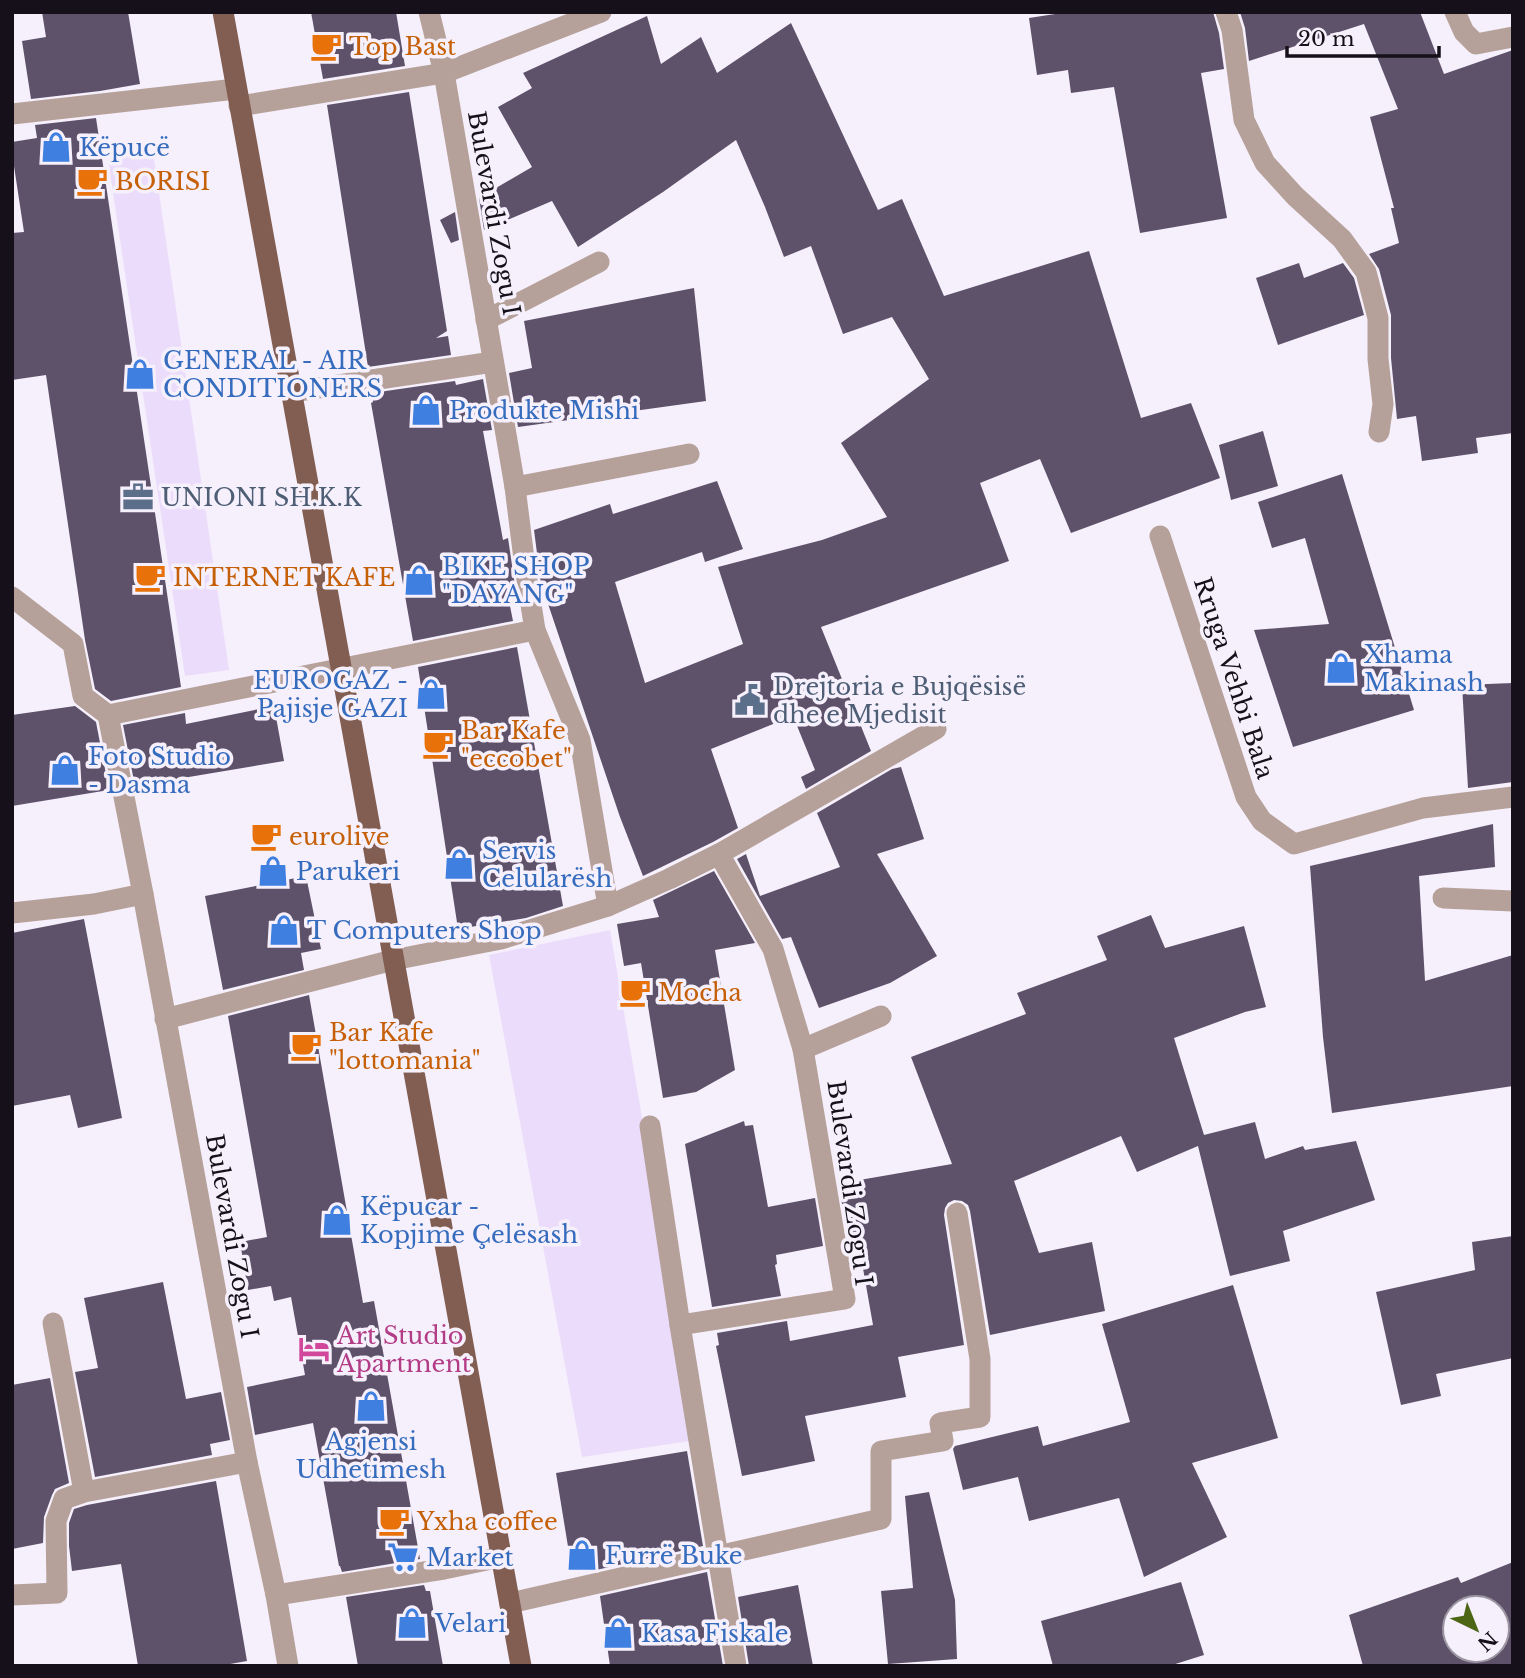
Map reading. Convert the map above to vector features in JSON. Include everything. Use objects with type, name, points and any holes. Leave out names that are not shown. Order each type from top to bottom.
[{"type":"main road","points":[[223,12],[521,1666]]},
{"type":"street","name":"Bulevardi Zogu I","points":[[429,12],[444,73],[514,487],[535,630],[580,740],[608,906]]},
{"type":"street","points":[[12,114],[238,98],[444,73],[601,12]]},
{"type":"street","points":[[1226,12],[1232,30],[1244,120],[1265,163],[1295,196],[1342,239],[1366,272],[1378,318],[1378,359],[1383,404],[1379,432]]},
{"type":"street","points":[[1455,12],[1464,32],[1476,44],[1513,37]]},
{"type":"street","points":[[486,320],[598,262]]},
{"type":"street","points":[[291,392],[492,362]]},
{"type":"street","points":[[514,487],[690,454]]},
{"type":"street","name":"Rruga Vehbi Bala","points":[[1160,536],[1246,797],[1262,821],[1294,844],[1423,808],[1513,797]]},
{"type":"street","points":[[12,597],[73,644],[83,696],[108,715],[535,630]]},
{"type":"street","name":"Bulevardi Zogu I","points":[[108,715],[247,1462],[276,1595],[288,1666]]},
{"type":"street","points":[[165,1019],[393,961],[501,939],[608,906],[719,854],[936,729]]},
{"type":"street","name":"Bulevardi Zogu I","points":[[680,1325],[845,1299],[803,1049],[773,949],[719,854]]},
{"type":"street","points":[[12,913],[94,904],[143,894]]},
{"type":"street","points":[[1443,898],[1513,901]]},
{"type":"street","points":[[803,1049],[881,1016]]},
{"type":"street","points":[[650,1126],[736,1666]]},
{"type":"street","points":[[510,1603],[881,1519],[881,1451],[943,1441],[940,1423],[980,1417],[980,1359],[957,1213]]},
{"type":"street","points":[[53,1323],[84,1492]]},
{"type":"street","points":[[12,1595],[57,1593],[56,1521],[64,1499],[84,1492],[247,1462]]},
{"type":"street","points":[[276,1595],[444,1569],[501,1557]]},
{"type":"shaded area","points":[[153,152],[229,670],[185,676],[108,159]]},
{"type":"shaded area","points":[[610,930],[697,1440],[582,1457],[489,955]]},
{"type":"building","points":[[42,12],[128,12],[140,84],[31,99],[22,41],[46,37]]},
{"type":"building","points":[[311,12],[396,12],[405,66],[323,79]]},
{"type":"building","points":[[1068,12],[1213,12],[1224,69],[1201,73],[1227,218],[1140,233],[1114,87],[1071,93],[1068,70],[1037,75],[1029,18]]},
{"type":"building","points":[[1240,12],[1420,12],[1444,74],[1513,50],[1513,433],[1476,438],[1478,453],[1422,461],[1416,416],[1397,419],[1391,358],[1391,315],[1379,269],[1369,254],[1399,243],[1391,208],[1394,208],[1370,117],[1398,109],[1364,24],[1249,61]]},
{"type":"building","points":[[647,16],[661,64],[701,37],[717,73],[791,23],[878,210],[902,199],[944,296],[1089,251],[1141,418],[1191,403],[1220,478],[1071,533],[1040,459],[980,483],[1009,561],[821,627],[871,751],[806,789],[801,777],[815,770],[793,716],[711,749],[738,828],[643,876],[542,592],[534,530],[610,504],[613,514],[717,481],[743,549],[705,562],[702,552],[615,582],[645,683],[743,644],[718,567],[822,540],[887,517],[841,443],[929,379],[892,317],[843,334],[811,246],[784,257],[736,140],[663,192],[578,247],[552,201],[484,230],[479,198],[532,167],[498,107],[532,88],[523,73]]},
{"type":"building","points":[[409,92],[447,331],[436,338],[448,336],[451,355],[368,367],[327,105]]},
{"type":"building","points":[[96,118],[181,687],[111,701],[95,689],[85,640],[46,375],[12,380],[12,233],[24,232],[12,142],[37,138],[35,125]]},
{"type":"building","points":[[455,212],[459,240],[451,243],[440,220]]},
{"type":"building","points":[[1299,263],[1304,278],[1343,263],[1354,278],[1364,315],[1278,345],[1256,278]]},
{"type":"building","points":[[694,288],[706,401],[518,427],[509,373],[532,368],[524,321]]},
{"type":"building","points":[[483,379],[492,430],[483,431],[503,540],[508,538],[517,599],[509,601],[513,621],[413,641],[371,403],[372,393],[455,381],[456,385]]},
{"type":"building","points":[[1263,431],[1278,486],[1231,500],[1219,445]]},
{"type":"building","name":"Xhama Makinash","points":[[1342,474],[1414,710],[1293,747],[1254,630],[1329,624],[1305,538],[1272,548],[1258,502]]},
{"type":"building","points":[[517,647],[563,906],[526,918],[458,929],[418,667]]},
{"type":"building","points":[[1513,683],[1513,782],[1468,788],[1462,685]]},
{"type":"building","points":[[75,706],[96,722],[109,790],[12,806],[12,715]]},
{"type":"building","points":[[274,706],[284,761],[135,786],[123,725],[185,713],[186,724]]},
{"type":"building","points":[[901,767],[924,839],[877,854],[937,956],[890,983],[819,1008],[791,937],[782,939],[737,859],[746,854],[760,896],[840,867],[817,813],[892,769]]},
{"type":"building","points":[[1493,824],[1495,867],[1419,876],[1425,981],[1513,955],[1513,1086],[1332,1113],[1323,1037],[1310,866]]},
{"type":"building","points":[[714,871],[755,943],[715,950],[735,1070],[696,1092],[663,1098],[641,963],[624,966],[617,924],[659,917],[653,900]]},
{"type":"building","points":[[306,876],[321,949],[301,953],[304,970],[223,990],[205,896]]},
{"type":"building","points":[[1151,915],[1165,948],[1244,926],[1266,1007],[1174,1038],[1204,1135],[1255,1122],[1265,1159],[1303,1146],[1305,1150],[1356,1141],[1375,1200],[1283,1231],[1290,1261],[1230,1276],[1198,1146],[1137,1172],[1121,1136],[1014,1181],[1039,1253],[1092,1242],[1105,1311],[990,1335],[970,1211],[968,1205],[954,1200],[948,1203],[944,1215],[964,1345],[898,1357],[906,1397],[805,1416],[815,1461],[742,1476],[716,1346],[719,1345],[717,1333],[787,1321],[790,1341],[873,1325],[858,1240],[849,1241],[840,1193],[849,1191],[848,1182],[952,1164],[911,1057],[1026,1014],[1017,993],[1107,960],[1097,936]]},
{"type":"building","points":[[84,919],[122,1118],[78,1128],[70,1095],[12,1106],[12,933]]},
{"type":"building","points":[[309,995],[363,1303],[374,1301],[420,1559],[342,1572],[313,1423],[255,1435],[247,1387],[305,1375],[291,1297],[274,1301],[271,1286],[248,1290],[240,1242],[267,1237],[228,1016]]},
{"type":"building","points":[[744,1121],[745,1126],[753,1125],[768,1207],[815,1198],[823,1246],[776,1255],[775,1265],[781,1296],[712,1307],[685,1144]]},
{"type":"building","points":[[1513,1236],[1513,1358],[1436,1374],[1441,1396],[1401,1405],[1376,1292],[1475,1270],[1472,1242]]},
{"type":"building","points":[[163,1282],[186,1399],[221,1392],[230,1440],[210,1444],[212,1455],[95,1477],[75,1372],[98,1368],[84,1298]]},
{"type":"building","points":[[1233,1285],[1278,1438],[1192,1463],[1227,1537],[1144,1577],[1119,1498],[1029,1521],[1018,1477],[963,1490],[953,1449],[955,1446],[1038,1426],[1043,1446],[1130,1422],[1102,1324]]},
{"type":"building","points":[[50,1378],[69,1483],[55,1489],[52,1495],[44,1517],[43,1543],[12,1549],[12,1385]]},
{"type":"building","points":[[687,1451],[703,1546],[596,1570],[596,1567],[572,1571],[556,1473]]},
{"type":"building","points":[[216,1481],[247,1661],[219,1666],[138,1666],[121,1564],[72,1571],[69,1523],[74,1509]]},
{"type":"building","points":[[929,1492],[955,1600],[957,1659],[888,1664],[881,1591],[913,1588],[905,1496]]},
{"type":"building","points":[[1513,1562],[1513,1666],[1363,1666],[1349,1615],[1458,1577],[1461,1583]]},
{"type":"building","points":[[707,1572],[723,1666],[610,1666],[600,1596]]},
{"type":"building","points":[[1181,1582],[1204,1655],[1169,1666],[1053,1666],[1041,1621]]},
{"type":"building","points":[[424,1585],[426,1591],[430,1591],[443,1666],[358,1666],[346,1597]]},
{"type":"building","points":[[798,1585],[813,1666],[749,1666],[738,1597]]},
{"type":"place","name":"Top Bast","points":[[326,46]]},
{"type":"place","name":"Këpucë","points":[[56,147]]},
{"type":"place","name":"BORISI","points":[[92,181]]},
{"type":"place","name":"GENERAL - AIR CONDITIONERS","points":[[140,374]]},
{"type":"place","name":"Produkte Mishi","points":[[426,410]]},
{"type":"place","name":"UNIONI SH.K.K","points":[[138,497]]},
{"type":"place","name":"INTERNET KAFE","points":[[150,577]]},
{"type":"place","name":"BIKE SHOP \"DAYANG\"","points":[[419,580]]},
{"type":"place","name":"Xhama Makinash","points":[[1341,668]]},
{"type":"place","name":"EUROGAZ - Pajisje GAZI","points":[[431,694]]},
{"type":"place","name":"Drejtoria e Bujqësisë dhe e Mjedisit","points":[[750,700]]},
{"type":"place","name":"Bar Kafe \"eccobet\"","points":[[438,744]]},
{"type":"place","name":"Foto Studio - Dasma","points":[[65,770]]},
{"type":"place","name":"eurolive","points":[[266,836]]},
{"type":"place","name":"Servis Celularësh","points":[[459,864]]},
{"type":"place","name":"Parukeri","points":[[273,871]]},
{"type":"place","name":"T Computers Shop","points":[[284,930]]},
{"type":"place","name":"Mocha","points":[[635,992]]},
{"type":"place","name":"Bar Kafe \"lottomania\"","points":[[306,1046]]},
{"type":"place","name":"Këpucar - Kopjime Çelësash","points":[[337,1220]]},
{"type":"place","name":"Art Studio Apartment","points":[[314,1349]]},
{"type":"place","name":"Agjensi Udhetimesh","points":[[371,1406]]},
{"type":"place","name":"Yxha coffee","points":[[394,1521]]},
{"type":"place","name":"Furrë Buke","points":[[582,1555]]},
{"type":"place","name":"Market","points":[[403,1557]]},
{"type":"place","name":"Velari","points":[[412,1623]]},
{"type":"place","name":"Kasa Fiskale","points":[[618,1633]]}]
